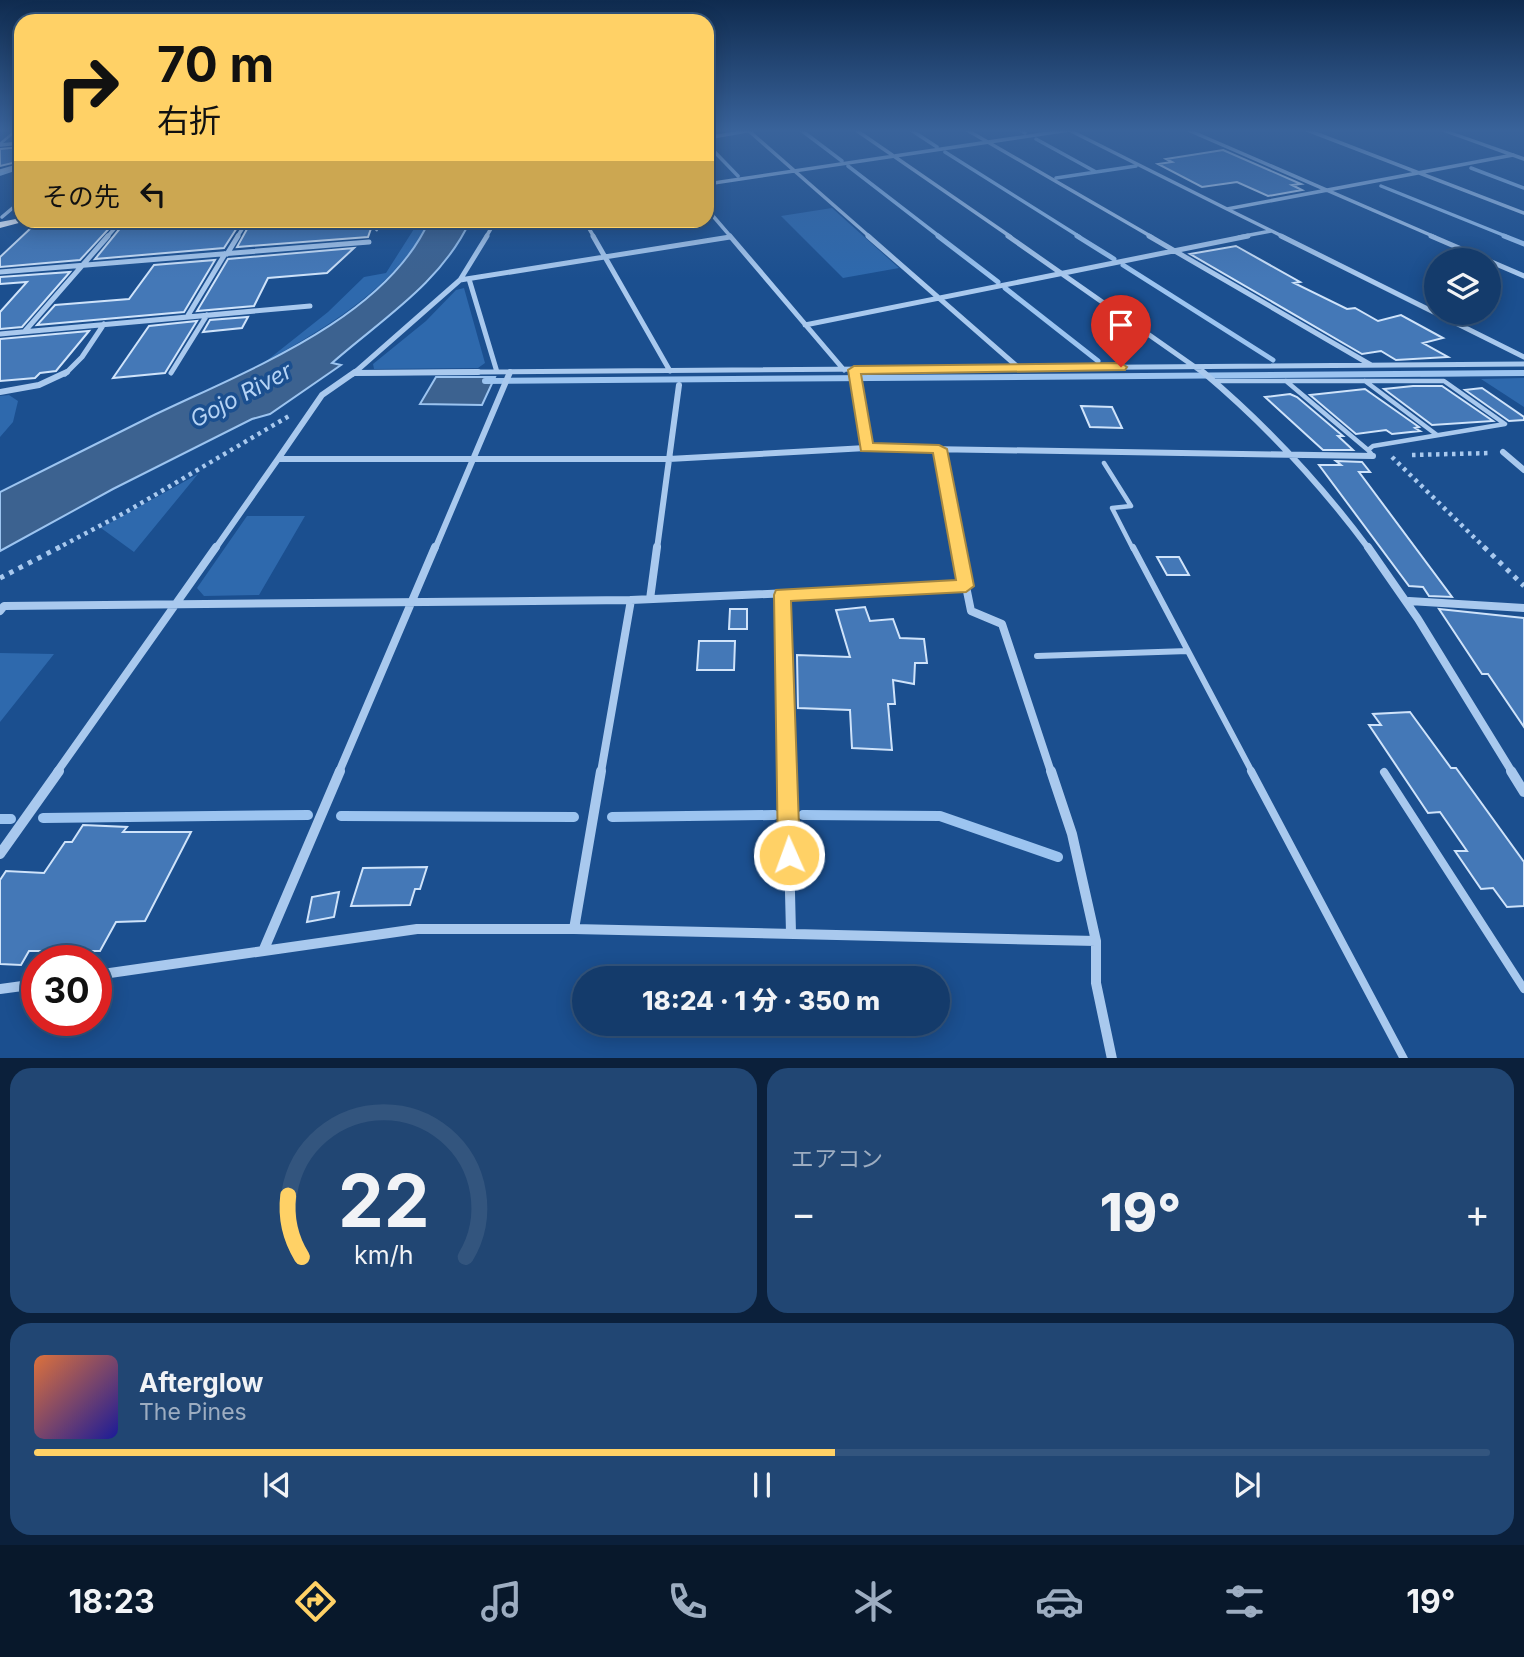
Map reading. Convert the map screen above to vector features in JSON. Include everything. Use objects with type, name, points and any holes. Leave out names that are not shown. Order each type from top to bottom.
[{"type":"street","points":[[714,183],[738,179]]},
{"type":"street","points":[[804,179],[1020,368]]},
{"type":"street","points":[[927,179],[1196,366],[1294,455],[1409,601],[1524,792]]},
{"type":"street","points":[[1052,179],[1372,365]]},
{"type":"street","points":[[1168,179],[1524,357]]},
{"type":"street","points":[[1302,179],[1523,275]]},
{"type":"street","points":[[1227,209],[1385,179]]},
{"type":"street","points":[[1436,179],[1524,213]]},
{"type":"street","points":[[714,218],[844,370]]},
{"type":"street","points":[[24,332],[115,228]]},
{"type":"street","points":[[187,317],[243,228]]},
{"type":"street","points":[[0,854],[322,395],[354,373],[460,279],[491,228]]},
{"type":"street","points":[[589,228],[670,371]]},
{"type":"street","points":[[805,325],[1271,231]]},
{"type":"street","points":[[460,279],[730,237]]},
{"type":"street","points":[[0,272],[369,242]]},
{"type":"street","points":[[469,279],[497,372]]},
{"type":"street","points":[[0,334],[310,306]]},
{"type":"street","points":[[171,373],[206,315]]},
{"type":"street","points":[[0,392],[45,385],[76,368],[104,324]]},
{"type":"street","points":[[354,373],[1524,364]]},
{"type":"street","points":[[854,370],[866,448]]},
{"type":"street","points":[[264,949],[510,372]]},
{"type":"street","points":[[650,599],[679,385]]},
{"type":"street","points":[[278,459],[669,459],[866,448],[1294,455],[1371,453]]},
{"type":"street","points":[[939,449],[971,611],[1002,624],[1072,834],[1096,941],[1097,984],[1112,1058]]},
{"type":"street","points":[[1503,452],[1524,470]]},
{"type":"street","points":[[0,611],[4,606],[176,603],[411,604],[631,600],[966,586]]},
{"type":"street","points":[[782,595],[791,933]]},
{"type":"street","points":[[574,929],[631,600]]},
{"type":"street","points":[[1409,601],[1524,608]]},
{"type":"street","points":[[112,973],[417,929],[574,929],[1096,941]]},
{"type":"street","points":[[0,989],[21,986]]},
{"type":"lane","points":[[1214,380],[1444,381],[1505,424],[1373,446],[1371,453],[1286,381]]},
{"type":"lane","points":[[1365,381],[1437,435]]},
{"type":"lane","points":[[1104,463],[1131,506],[1112,508],[1403,1058]]},
{"type":"lane","points":[[1037,656],[1188,651]]},
{"type":"lane","points":[[1384,772],[1524,989]]},
{"type":"path","points":[[0,578],[195,473],[322,395]]},
{"type":"path","points":[[1371,453],[1392,456],[1503,452]]},
{"type":"path","points":[[1392,456],[1524,586]]},
{"type":"shaded area","points":[[832,208],[899,268],[843,278],[781,216]]},
{"type":"shaded area","points":[[415,228],[425,228],[398,267],[379,286],[336,319],[265,362],[328,312],[364,277],[386,273]]},
{"type":"shaded area","points":[[464,288],[485,363],[478,368],[374,369],[373,364],[426,321],[456,290]]},
{"type":"shaded area","points":[[1524,378],[1524,407],[1481,379]]},
{"type":"shaded area","points":[[9,395],[18,401],[13,422],[0,437],[0,396]]},
{"type":"shaded area","points":[[198,474],[134,552],[101,528]]},
{"type":"shaded area","points":[[247,516],[305,516],[259,595],[204,596],[197,588]]},
{"type":"shaded area","points":[[0,653],[54,654],[0,722]]},
{"type":"water","name":"Gojo River","points":[[425,228],[466,228],[458,243],[427,282],[332,363],[341,365],[270,414],[252,419],[113,489],[0,551],[0,492],[269,361],[308,339],[380,287],[408,256]]},
{"type":"water","points":[[436,377],[495,377],[482,405],[420,404]]},
{"type":"building","points":[[1187,179],[1290,179],[1301,184],[1292,185],[1302,190],[1268,196],[1237,182],[1202,187]]},
{"type":"building","points":[[31,228],[109,228],[80,260],[0,267],[0,257]]},
{"type":"building","points":[[120,228],[237,228],[224,248],[95,259]]},
{"type":"building","points":[[248,228],[371,228],[368,237],[237,247]]},
{"type":"building","points":[[1236,246],[1300,282],[1294,283],[1347,309],[1355,308],[1378,321],[1401,315],[1443,338],[1423,343],[1448,357],[1396,360],[1381,351],[1362,354],[1190,254]]},
{"type":"building","points":[[354,248],[327,273],[268,278],[254,306],[197,311],[228,259]]},
{"type":"building","points":[[215,260],[184,312],[37,325],[55,305],[129,299],[154,265]]},
{"type":"building","points":[[70,272],[22,327],[0,329],[0,312],[27,282],[0,284],[0,277]]},
{"type":"building","points":[[248,317],[242,328],[203,332],[210,320]]},
{"type":"building","points":[[197,321],[165,373],[113,378],[149,326]]},
{"type":"building","points":[[89,331],[56,371],[40,373],[35,378],[0,381],[0,339]]},
{"type":"building","points":[[1442,386],[1493,421],[1432,425],[1384,389]]},
{"type":"building","points":[[1482,388],[1524,417],[1524,420],[1509,421],[1465,390]]},
{"type":"building","points":[[1365,389],[1419,427],[1415,428],[1420,431],[1392,434],[1386,430],[1356,434],[1310,395]]},
{"type":"building","points":[[1290,394],[1343,436],[1338,436],[1353,450],[1323,450],[1265,397]]},
{"type":"building","points":[[1081,406],[1112,407],[1122,428],[1090,427]]},
{"type":"building","points":[[1336,461],[1362,462],[1370,472],[1359,472],[1452,597],[1429,596],[1423,587],[1409,586],[1319,465],[1341,465]]},
{"type":"building","points":[[1157,557],[1179,557],[1189,575],[1167,575]]},
{"type":"building","points":[[865,607],[870,621],[893,619],[900,638],[924,639],[927,663],[915,663],[914,684],[893,680],[895,704],[888,704],[892,750],[852,748],[850,710],[798,708],[797,655],[850,657],[836,610]]},
{"type":"building","points":[[730,609],[747,609],[747,629],[729,629]]},
{"type":"building","points":[[1439,609],[1524,618],[1524,727],[1488,674],[1482,674]]},
{"type":"building","points":[[699,641],[735,641],[734,670],[697,670]]},
{"type":"building","points":[[1410,712],[1451,768],[1456,768],[1524,862],[1524,906],[1507,907],[1493,888],[1481,889],[1455,851],[1467,851],[1440,812],[1428,813],[1369,725],[1381,725],[1373,714]]},
{"type":"building","points":[[83,825],[127,827],[123,832],[191,832],[145,921],[116,922],[103,945],[21,945],[21,965],[0,964],[0,880],[6,871],[44,873],[65,842],[72,842]]},
{"type":"building","points":[[427,867],[420,889],[415,889],[410,905],[351,906],[363,868]]},
{"type":"building","points":[[339,892],[334,917],[307,922],[312,897]]},
{"type":"waterway","points":[[865,179],[940,237]]},
{"type":"waterway","points":[[988,179],[1080,237]]},
{"type":"waterway","points":[[1501,179],[1524,188]]},
{"type":"waterway","points":[[1381,186],[1508,237]]},
{"type":"waterway","points":[[938,236],[998,282]]},
{"type":"waterway","points":[[1077,236],[1114,259]]},
{"type":"waterway","points":[[1504,236],[1524,244]]},
{"type":"waterway","points":[[1123,265],[1273,360]]},
{"type":"waterway","points":[[1005,288],[1098,361]]},
{"type":"waterway","points":[[485,381],[1524,373],[1421,374]]},
{"type":"waterway","points":[[43,818],[308,815]]},
{"type":"waterway","points":[[612,817],[774,815]]},
{"type":"waterway","points":[[803,815],[940,816],[1058,857]]},
{"type":"waterway","points":[[341,816],[574,817]]},
{"type":"waterway","points":[[0,819],[11,819]]},
{"type":"route","points":[[789,855],[782,595],[966,586],[939,449],[866,448],[854,370],[1121,367]]}]
